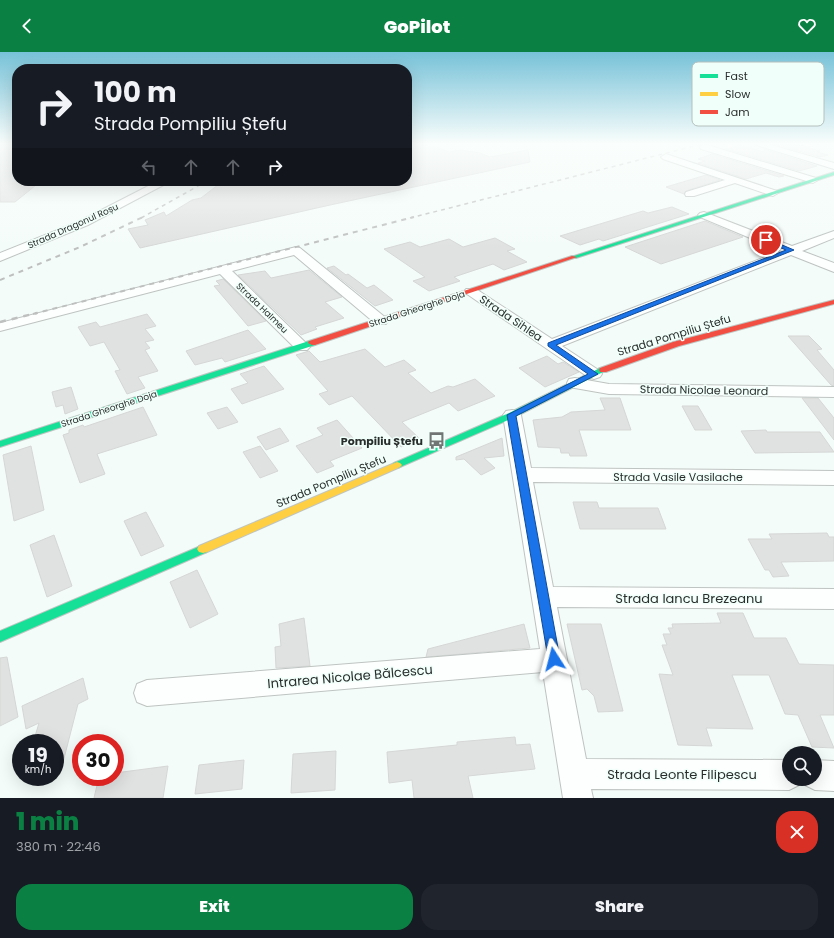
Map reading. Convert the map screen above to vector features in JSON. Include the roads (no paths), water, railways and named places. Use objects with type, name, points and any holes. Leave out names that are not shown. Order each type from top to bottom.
[{"type":"street","points":[[728,178],[773,193]]},
{"type":"street","points":[[806,178],[813,180]]},
{"type":"street","name":"Strada Gheorghe Doja","points":[[0,444],[820,178]]},
{"type":"street","points":[[690,194],[735,180]]},
{"type":"street","name":"Strada Dragonul Roșu","points":[[0,257],[84,223],[156,186]]},
{"type":"street","points":[[704,215],[834,268]]},
{"type":"street","name":"Strada Sihlea","points":[[550,345],[834,234]]},
{"type":"street","points":[[0,327],[296,250],[381,321]]},
{"type":"street","name":"Strada Halmeu","points":[[222,269],[302,347]]},
{"type":"street","name":"Strada Sihlea","points":[[471,292],[594,374]]},
{"type":"street","name":"Strada Pompiliu Ștefu","points":[[0,637],[512,415],[594,374],[653,351],[834,302]]},
{"type":"street","name":"Strada Nicolae Leonard","points":[[575,383],[609,389],[834,392]]},
{"type":"street","points":[[512,415],[576,786]]},
{"type":"street","name":"Strada Vasile Vasilache","points":[[523,475],[834,478]]},
{"type":"street","name":"Strada Iancu Brezeanu","points":[[544,597],[834,599]]},
{"type":"street","name":"Intrarea Nicolae Bălcescu","points":[[147,693],[554,659]]},
{"type":"street","name":"Strada Leonte Filipescu","points":[[576,786],[782,775]]},
{"type":"street","points":[[822,775],[834,776]]},
{"type":"railway","points":[[410,218],[569,178]]},
{"type":"railway","points":[[142,218],[198,186]]},
{"type":"railway","points":[[35,313],[414,217]]},
{"type":"railway","points":[[0,280],[80,247],[142,218]]},
{"type":"railway","points":[[0,322],[35,313]]},
{"type":"place","name":"Pompiliu Ștefu","points":[[436,441]]}]
